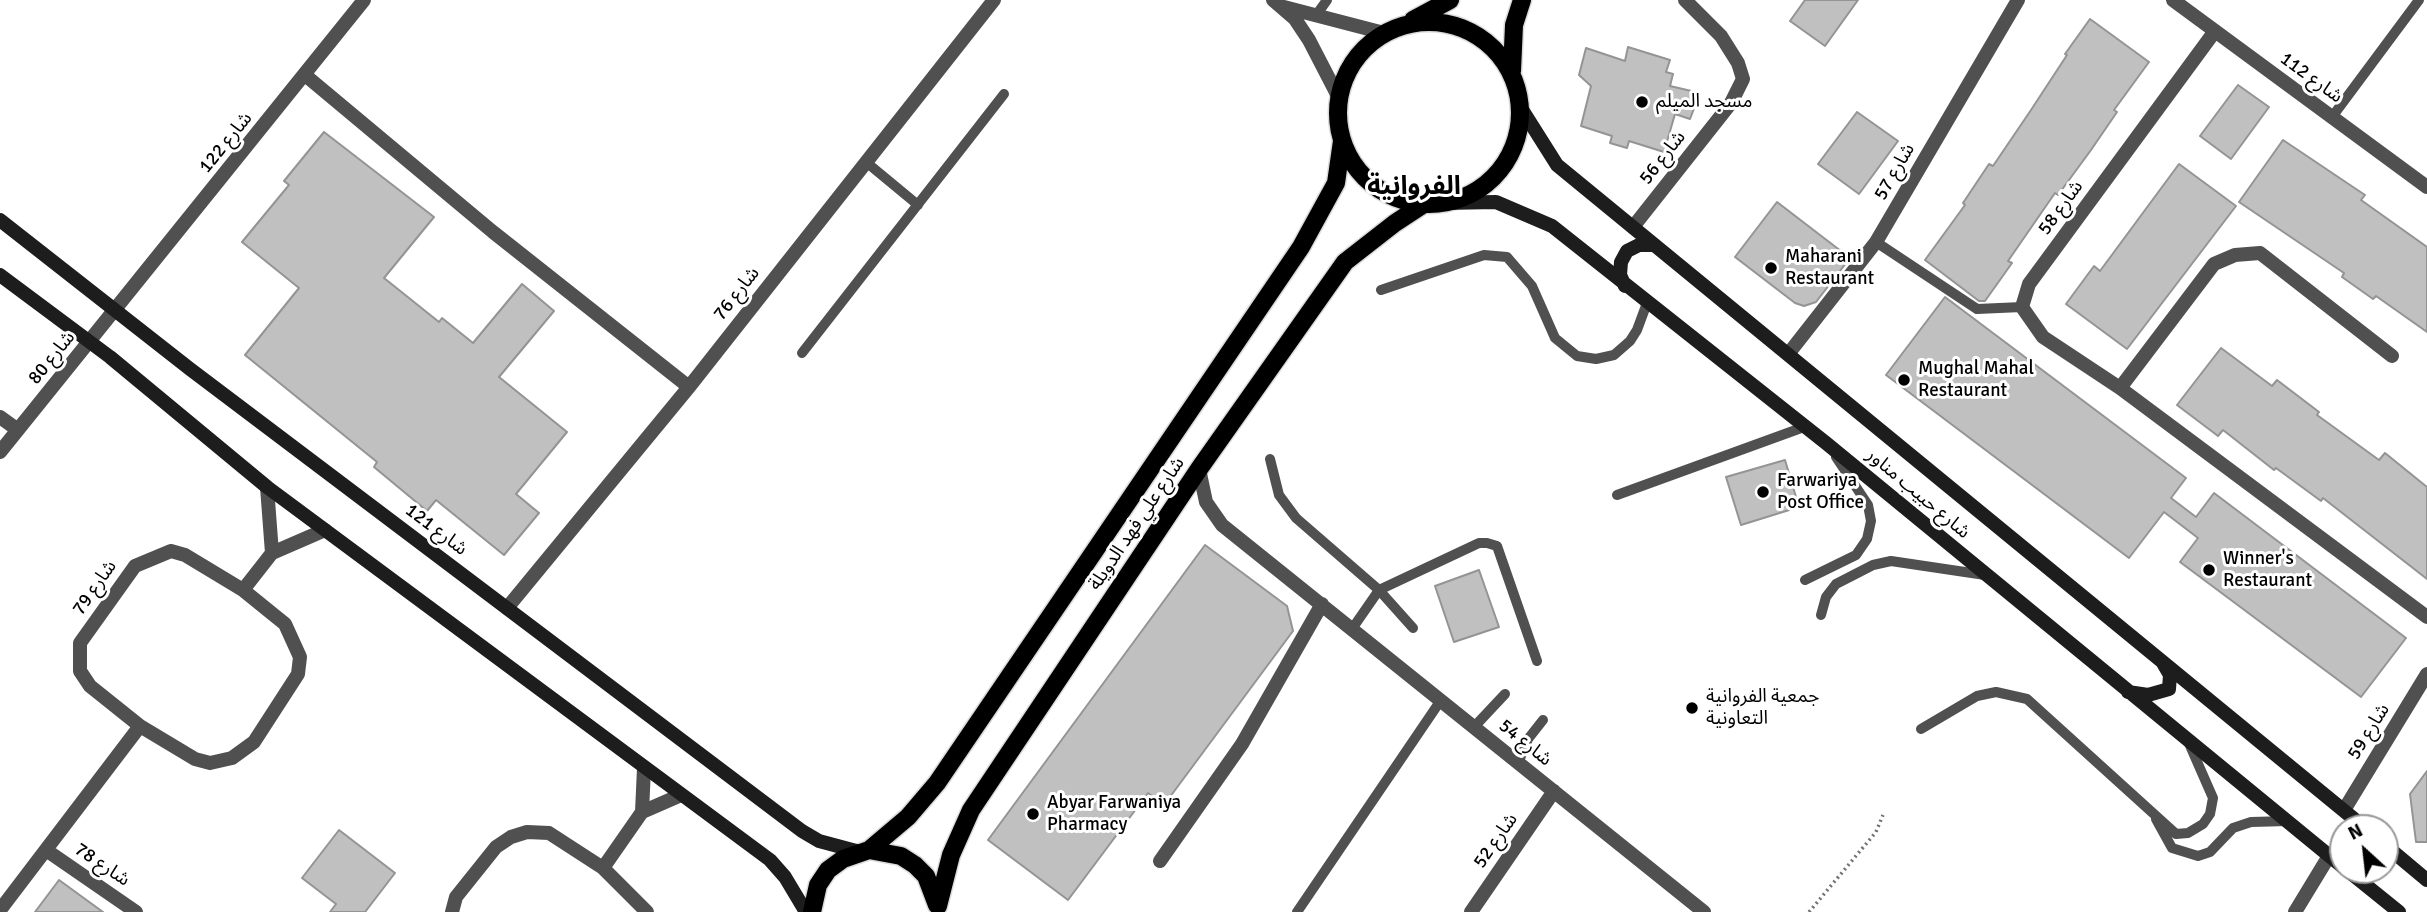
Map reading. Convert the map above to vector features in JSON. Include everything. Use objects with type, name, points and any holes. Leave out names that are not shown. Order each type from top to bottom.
[{"type":"main road","points":[[1450,0],[1392,30],[1354,61],[1339,98],[1342,141],[1354,166],[1373,186],[1397,199],[1424,204],[1444,203],[1466,197],[1485,186],[1501,170],[1513,151],[1521,108],[1513,75],[1514,25],[1522,0]]},
{"type":"main road","points":[[1392,30],[1426,22],[1453,25],[1477,35],[1498,52],[1513,75]]},
{"type":"main road","name":"شارع علي فهد الدويلة","points":[[811,912],[818,885],[828,870],[843,859],[864,851],[908,817],[937,783],[1301,247],[1336,183],[1342,141]]},
{"type":"main road","name":"شارع علي فهد الدويلة","points":[[938,909],[951,855],[971,810],[1199,469],[1345,262],[1424,204]]},
{"type":"main road","points":[[864,851],[901,856],[915,864],[934,891],[938,909]]},
{"type":"street","name":"شارع 122","points":[[116,310],[365,0]]},
{"type":"street","name":"شارع 76","points":[[507,608],[689,387],[993,0]]},
{"type":"street","name":"شارع 57","points":[[1789,353],[1876,243],[2018,0]]},
{"type":"street","name":"شارع 112","points":[[2173,0],[2427,187]]},
{"type":"street","points":[[1277,3],[1392,30]]},
{"type":"street","points":[[1277,3],[1295,19],[1309,40],[1339,98]]},
{"type":"street","name":"شارع 56","points":[[1633,227],[1731,103],[1743,79],[1738,63],[1721,36],[1694,3]]},
{"type":"street","name":"شارع 58","points":[[2022,307],[2029,284],[2216,32]]},
{"type":"street","points":[[305,75],[494,232],[689,387]]},
{"type":"street","name":"شارع حبيب مناور","points":[[1521,108],[1557,165],[2349,814]]},
{"type":"street","name":"شارع حبيب مناور","points":[[1444,203],[1496,202],[1552,226],[1826,443],[2329,856]]},
{"type":"street","name":"شارع 121","points":[[0,219],[190,369],[802,831],[819,841],[864,851]]},
{"type":"street","points":[[1625,286],[1620,275],[1621,262],[1627,251],[1639,245],[1652,245]]},
{"type":"street","points":[[2120,388],[2214,264],[2235,255],[2260,253],[2392,356]]},
{"type":"street","points":[[0,275],[90,341],[267,487],[770,860],[785,877],[806,912]]},
{"type":"street","points":[[2022,307],[2043,337],[2120,388],[2427,618]]},
{"type":"street","name":"شارع 80","points":[[0,452],[116,310]]},
{"type":"street","points":[[0,417],[18,430]]},
{"type":"street","name":"شارع 54","points":[[1199,469],[1206,502],[1222,525],[1704,912]]},
{"type":"street","points":[[267,487],[272,553]]},
{"type":"street","points":[[243,590],[272,553],[325,530]]},
{"type":"street","name":"شارع 79","points":[[172,551],[185,555],[243,590],[285,624],[300,657],[298,674],[254,742],[232,758],[210,763],[195,759],[140,726],[90,686],[80,671],[80,643],[135,566],[152,556],[172,551]]},
{"type":"street","points":[[1160,861],[1242,744],[1322,604]]},
{"type":"street","points":[[2127,691],[2148,695],[2169,689],[2170,675],[2161,660]]},
{"type":"street","name":"شارع 59","points":[[2344,810],[2427,674]]},
{"type":"street","points":[[0,910],[140,726]]},
{"type":"street","points":[[642,812],[644,768]]},
{"type":"street","name":"شارع 52","points":[[1471,912],[1554,791]]},
{"type":"street","points":[[603,868],[642,812],[681,795]]},
{"type":"street","points":[[452,912],[456,897],[496,847],[511,836],[527,832],[549,833],[603,868],[647,912]]},
{"type":"street","name":"شارع 78","points":[[46,850],[136,912]]},
{"type":"street","points":[[2295,912],[2329,856]]},
{"type":"street","points":[[2399,857],[2427,880]]},
{"type":"street","name":"شارع حبيب مناور","points":[[2365,884],[2399,912]]},
{"type":"lane","points":[[1317,14],[1327,0]]},
{"type":"lane","points":[[2332,117],[2419,0]]},
{"type":"lane","points":[[802,353],[1004,94]]},
{"type":"lane","points":[[866,162],[918,205]]},
{"type":"lane","points":[[1876,243],[1977,309],[2022,307]]},
{"type":"lane","points":[[1381,290],[1485,255],[1507,257],[1532,286],[1555,338],[1577,356],[1596,359],[1614,355],[1630,341],[1647,303]]},
{"type":"lane","points":[[1617,495],[1804,427]]},
{"type":"lane","points":[[1805,580],[1856,555],[1867,539],[1871,521],[1862,492],[1826,443]]},
{"type":"lane","points":[[1270,459],[1279,495],[1296,517],[1379,590],[1413,628]]},
{"type":"lane","points":[[1352,629],[1379,590],[1479,543],[1497,546],[1537,661]]},
{"type":"lane","points":[[1821,615],[1826,597],[1836,584],[1874,565],[1891,561],[1986,575]]},
{"type":"lane","points":[[1922,729],[1977,696],[1996,692],[2027,699],[2176,834],[2188,833],[2203,824],[2210,814],[2213,798],[2188,741]]},
{"type":"lane","points":[[1474,727],[1504,694]]},
{"type":"lane","points":[[1297,912],[1441,700]]},
{"type":"lane","points":[[1518,763],[1528,739],[1543,720]]},
{"type":"lane","points":[[2149,807],[2172,848],[2198,856],[2210,852],[2233,828],[2251,822],[2288,821]]},
{"type":"path","points":[[1809,912],[1876,832],[1883,815]]},
{"type":"building","points":[[1805,0],[1858,0],[1825,46],[1790,21]]},
{"type":"building","points":[[2090,19],[2149,62],[2114,110],[2117,112],[2091,150],[2058,195],[2055,193],[2008,261],[2012,263],[1985,301],[1979,301],[1925,260],[1965,205],[1963,203],[1989,164],[1993,166]]},
{"type":"building","name":"مسجد الميلم","points":[[1628,47],[1670,60],[1666,72],[1673,74],[1670,86],[1700,93],[1690,119],[1675,114],[1664,152],[1629,141],[1627,148],[1610,143],[1612,136],[1581,126],[1591,86],[1579,75],[1586,48],[1625,61]]},
{"type":"building","points":[[2238,85],[2269,107],[2231,159],[2200,136]]},
{"type":"building","points":[[1857,112],[1898,141],[1859,194],[1818,164]]},
{"type":"building","points":[[324,132],[434,217],[384,278],[439,322],[442,318],[473,343],[522,284],[554,311],[499,377],[567,432],[516,494],[539,513],[504,555],[436,500],[427,511],[374,467],[377,462],[245,355],[299,288],[242,242],[289,185],[284,181]]},
{"type":"building","points":[[2283,140],[2365,195],[2361,200],[2427,247],[2427,332],[2376,296],[2373,299],[2342,277],[2344,273],[2239,202]]},
{"type":"building","points":[[2179,164],[2236,206],[2127,349],[2066,304],[2094,266],[2100,271]]},
{"type":"building","points":[[1777,202],[1850,258],[1816,302],[1804,306],[1795,303],[1735,257]]},
{"type":"building","points":[[1945,297],[2186,478],[2171,498],[2196,517],[2214,493],[2406,638],[2361,697],[2180,562],[2198,538],[2164,512],[2129,558],[1886,375]]},
{"type":"building","points":[[2221,348],[2272,386],[2277,380],[2319,412],[2317,415],[2379,460],[2385,453],[2427,487],[2427,579],[2323,498],[2321,501],[2276,468],[2274,470],[2223,430],[2218,436],[2177,405]]},
{"type":"building","name":"Farwariya Post Office","points":[[1785,460],[1799,507],[1741,525],[1726,477]]},
{"type":"building","points":[[1205,545],[1287,606],[1293,631],[1164,805],[1148,793],[1068,900],[988,840]]},
{"type":"building","points":[[1479,570],[1499,627],[1454,642],[1435,586]]},
{"type":"building","points":[[2427,771],[2427,842],[2416,842],[2410,794]]},
{"type":"building","points":[[339,830],[395,873],[365,912],[330,912],[336,904],[302,878]]},
{"type":"building","points":[[59,880],[103,912],[35,912]]},
{"type":"place","name":"مسجد الميلم","points":[[1642,102]]},
{"type":"place","name":"Maharani Restaurant","points":[[1771,268]]},
{"type":"place","name":"Mughal Mahal Restaurant","points":[[1904,380]]},
{"type":"place","name":"Farwariya Post Office","points":[[1763,492]]},
{"type":"place","name":"Winner's Restaurant","points":[[2209,570]]},
{"type":"place","name":"جمعية الفروانية التعاونية","points":[[1692,708]]},
{"type":"place","name":"Abyar Farwaniya Pharmacy","points":[[1033,814]]},
{"type":"district","name":"الفروانية","points":[[1414,187]]}]
